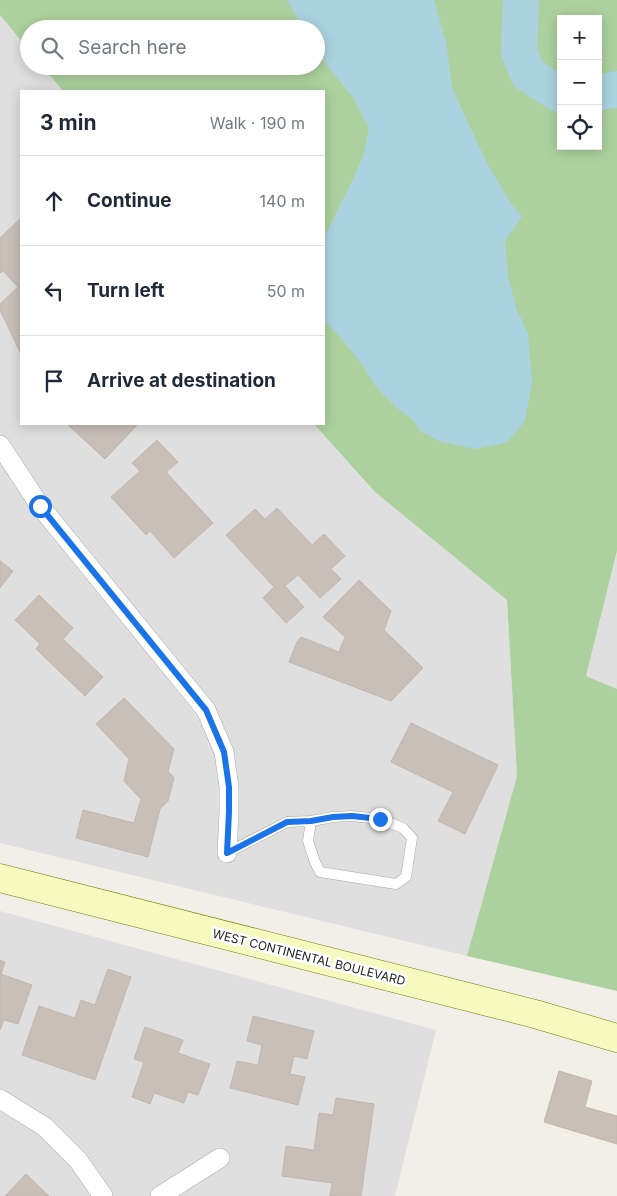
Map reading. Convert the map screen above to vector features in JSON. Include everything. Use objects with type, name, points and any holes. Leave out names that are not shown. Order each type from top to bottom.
[{"type":"main road","name":"WEST CONTINENTAL BOULEVARD","points":[[0,878],[525,1012],[617,1038]]},
{"type":"street","points":[[0,445],[40,506],[206,710],[224,752],[229,787],[227,853]]},
{"type":"street","points":[[0,1099],[45,1127],[78,1160],[103,1196]]},
{"type":"street","points":[[160,1196],[220,1158]]},
{"type":"lane","points":[[227,853],[287,822],[352,816],[380,819],[403,828],[412,838],[406,877],[396,884],[320,872],[308,840],[311,821]]},
{"type":"shaded area","points":[[0,15],[20,39],[20,75],[50,75],[62,90],[20,90],[20,425],[315,425],[375,492],[507,599],[517,776],[467,956],[0,843]]},
{"type":"shaded area","points":[[617,552],[617,689],[586,676]]},
{"type":"shaded area","points":[[0,911],[436,1030],[395,1196],[0,1196]]},
{"type":"green space","points":[[0,0],[617,0],[617,551],[586,676],[617,689],[617,991],[467,956],[517,776],[507,600],[375,492],[315,425],[325,425],[325,90],[62,90],[50,75],[325,75],[325,20],[20,20],[20,39],[0,15]]},
{"type":"water","points":[[287,0],[434,0],[446,42],[452,87],[488,165],[511,204],[522,216],[505,241],[508,277],[517,310],[528,334],[532,381],[525,421],[506,443],[475,449],[442,442],[420,431],[412,419],[397,408],[376,387],[360,362],[341,338],[325,322],[325,235],[355,175],[364,153],[369,128],[352,96],[325,62],[325,20],[299,20]]},
{"type":"building","points":[[20,219],[20,352],[0,310],[0,304],[18,287],[3,271],[0,273],[0,238]]},
{"type":"building","points":[[68,425],[137,425],[105,459]]},
{"type":"building","points":[[157,440],[178,462],[166,472],[213,523],[174,558],[150,531],[146,535],[111,497],[140,471],[132,463]]},
{"type":"building","points":[[277,508],[312,545],[324,534],[345,556],[331,569],[341,579],[320,598],[298,575],[285,586],[304,607],[286,623],[263,598],[274,587],[226,535],[255,509],[265,519]]},
{"type":"building","points":[[0,561],[13,571],[0,588]]},
{"type":"building","points":[[359,580],[391,611],[384,630],[423,668],[391,701],[289,662],[301,637],[339,652],[345,637],[323,617]]},
{"type":"building","points":[[39,595],[73,628],[63,639],[103,677],[85,696],[36,649],[40,644],[15,620]]},
{"type":"building","points":[[124,698],[174,749],[168,771],[174,778],[168,801],[160,809],[148,857],[76,838],[83,810],[134,823],[141,799],[124,781],[129,759],[96,724]]},
{"type":"building","points":[[411,723],[498,765],[465,834],[438,821],[453,792],[391,762]]},
{"type":"building","points":[[0,960],[5,962],[1,974],[32,985],[18,1024],[4,1020],[0,1030]]},
{"type":"building","points":[[108,969],[131,977],[95,1080],[22,1055],[39,1006],[75,1018],[81,1000],[95,1005]]},
{"type":"building","points":[[253,1016],[314,1031],[307,1059],[294,1056],[290,1074],[305,1077],[298,1105],[230,1088],[237,1061],[258,1065],[262,1045],[247,1041]]},
{"type":"building","points":[[145,1027],[183,1040],[178,1053],[210,1064],[198,1095],[188,1092],[184,1103],[154,1093],[150,1104],[132,1097],[144,1062],[134,1059]]},
{"type":"building","points":[[559,1071],[592,1081],[585,1107],[617,1116],[617,1144],[544,1122]]},
{"type":"building","points":[[336,1098],[374,1104],[361,1196],[330,1196],[332,1183],[282,1176],[286,1146],[314,1150],[319,1113],[333,1115]]},
{"type":"building","points":[[26,1174],[49,1196],[5,1196]]},
{"type":"waterway","points":[[521,0],[519,52],[528,74],[557,92]]},
{"type":"waterway","points":[[602,92],[617,89]]},
{"type":"route","points":[[40,506],[206,710],[224,752],[229,787],[227,853],[287,822],[352,816],[380,819]]}]
